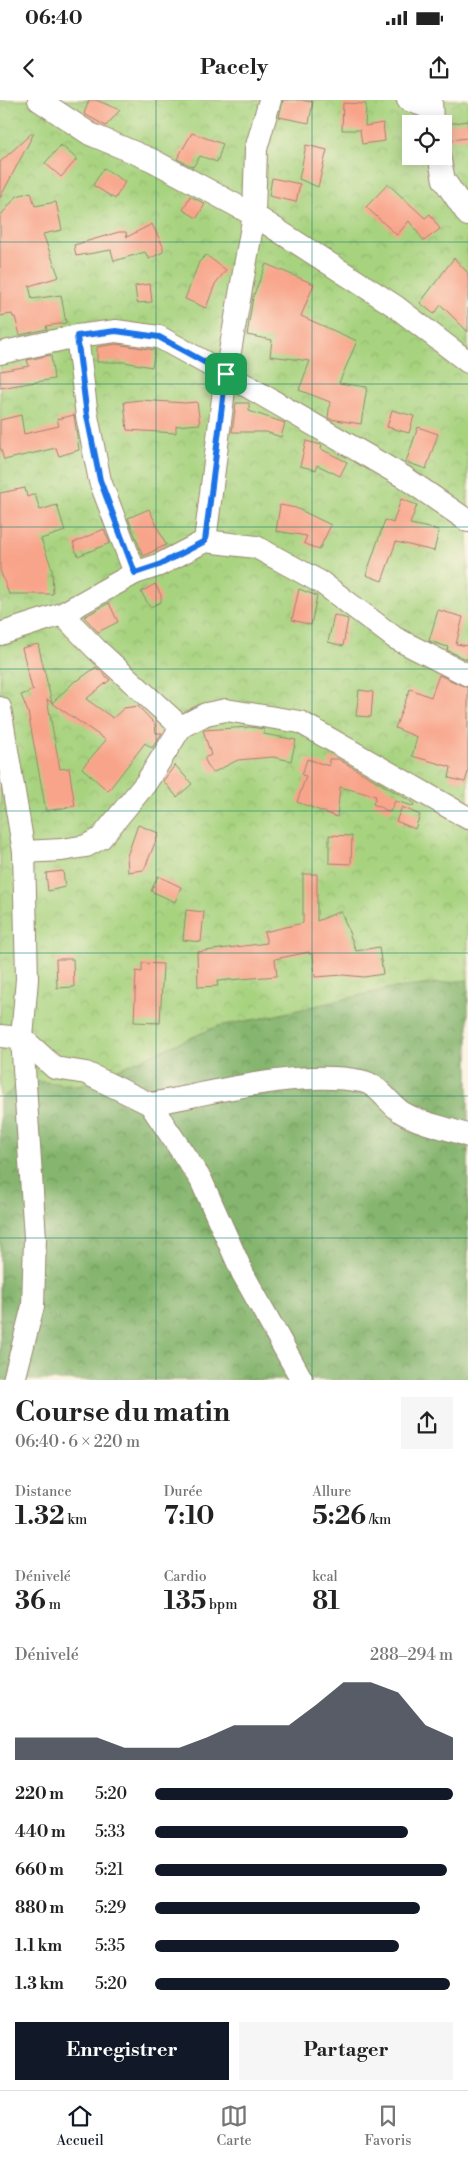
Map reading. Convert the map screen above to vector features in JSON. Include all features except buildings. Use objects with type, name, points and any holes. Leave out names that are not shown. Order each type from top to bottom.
[{"type":"street","points":[[39,100],[90,134],[152,160],[254,214],[395,306],[468,362]]},
{"type":"street","points":[[205,541],[226,374],[254,214],[256,149],[270,100]]},
{"type":"street","points":[[408,100],[431,111]]},
{"type":"street","points":[[441,165],[444,180],[468,215]]},
{"type":"street","points":[[0,353],[77,336],[116,331],[159,337],[404,477],[468,521]]},
{"type":"street","points":[[77,336],[87,416],[100,480],[135,573]]},
{"type":"street","points":[[0,634],[62,614],[135,573],[159,565],[205,541],[256,547],[322,583],[394,638],[468,675]]},
{"type":"street","points":[[62,614],[96,649],[181,727]]},
{"type":"street","points":[[0,708],[24,852],[27,979],[11,1037],[35,1238],[33,1306],[14,1380]]},
{"type":"street","points":[[24,852],[86,846],[101,838],[146,783],[181,727],[206,714],[226,710],[300,722],[468,818]]},
{"type":"street","points":[[11,1037],[55,1068],[86,1073],[150,1104],[200,1180],[243,1274],[302,1380]]},
{"type":"street","points":[[150,1104],[294,1078],[364,1081],[383,1094],[402,1113],[431,1125],[468,1136]]},
{"type":"green space","points":[[0,100],[468,100],[468,980],[387,989],[268,1017],[218,1026],[79,1086],[37,1081],[16,1085],[0,1101]]},
{"type":"green space","points":[[468,980],[468,1380],[0,1380],[0,1101],[16,1085],[37,1081],[79,1086],[218,1026],[268,1017],[387,989]]},
{"type":"route","points":[[116,331],[159,337],[226,374],[205,541],[159,565],[135,573],[100,480],[87,416],[77,336],[116,331]]}]
